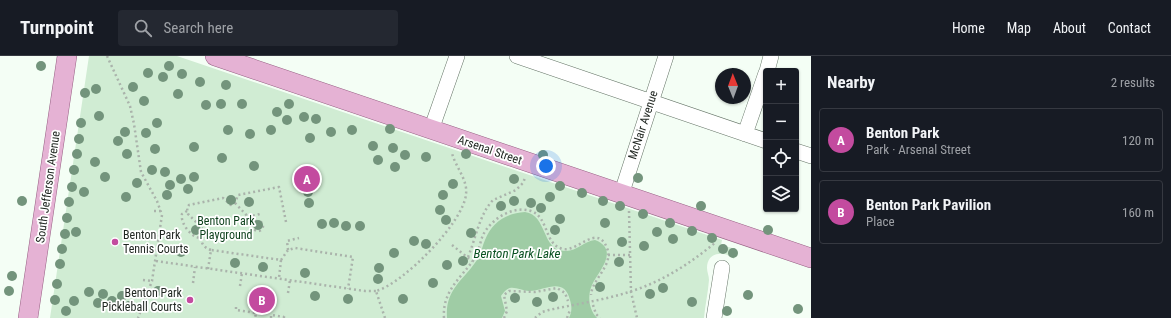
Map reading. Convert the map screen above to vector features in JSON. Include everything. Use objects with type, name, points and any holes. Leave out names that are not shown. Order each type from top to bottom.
[{"type":"main road","name":"South Jefferson Avenue","points":[[28,318],[67,56]]},
{"type":"main road","name":"Arsenal Street","points":[[215,56],[243,60],[625,202],[810,256]]},
{"type":"street","points":[[431,130],[457,56]]},
{"type":"street","points":[[517,56],[559,62],[650,101],[763,140]]},
{"type":"street","name":"McNair Avenue","points":[[625,202],[650,101],[666,56]]},
{"type":"street","points":[[768,68],[772,56]]},
{"type":"street","points":[[745,134],[763,81]]},
{"type":"street","points":[[799,152],[811,156]]},
{"type":"street","points":[[714,318],[722,268]]},
{"type":"path","points":[[107,56],[130,106],[141,172],[161,211],[156,261],[152,281],[138,318]]},
{"type":"path","points":[[156,261],[348,289],[376,291],[392,284],[412,268],[447,231],[463,207],[467,192],[452,153]]},
{"type":"path","points":[[468,257],[482,216],[490,203],[499,196],[516,190],[523,183],[525,178]]},
{"type":"path","points":[[235,203],[238,195],[279,187],[286,222]]},
{"type":"path","points":[[200,238],[194,237],[190,233],[182,218],[182,214],[187,211],[187,208],[192,204],[223,198],[230,205],[235,203]]},
{"type":"path","points":[[625,202],[630,255],[631,292],[637,318]]},
{"type":"path","points":[[235,203],[254,223]]},
{"type":"path","points":[[444,318],[444,306],[449,290],[472,261],[483,235],[493,222],[506,213],[520,210],[532,211],[540,217],[551,240],[560,248],[571,249],[588,238],[597,238],[605,244],[608,255],[602,273],[594,285],[591,295]]},
{"type":"path","points":[[154,211],[161,211]]},
{"type":"path","points":[[187,211],[202,228],[200,238],[204,246],[211,250],[281,260]]},
{"type":"path","points":[[248,217],[260,214]]},
{"type":"path","points":[[288,250],[287,241],[299,238]]},
{"type":"path","points":[[535,318],[542,312],[631,292],[668,276],[717,242]]},
{"type":"path","points":[[452,245],[472,261]]},
{"type":"path","points":[[279,278],[281,260],[288,250],[295,248],[353,257],[348,289]]},
{"type":"path","points":[[208,269],[211,250]]},
{"type":"path","points":[[608,255],[630,255]]},
{"type":"path","points":[[193,283],[195,266]]},
{"type":"path","points":[[240,286],[242,273]]},
{"type":"path","points":[[143,280],[152,281]]},
{"type":"path","points":[[288,293],[290,280]]},
{"type":"path","points":[[504,318],[507,311],[504,295],[509,291],[535,292],[557,288],[565,293],[568,301]]},
{"type":"path","points":[[376,291],[385,318]]},
{"type":"path","points":[[593,305],[596,314],[600,318]]},
{"type":"path","points":[[236,308],[236,310],[256,313],[255,318]]},
{"type":"path","points":[[567,318],[570,310]]},
{"type":"path","points":[[271,318],[271,315],[284,317],[284,314]]},
{"type":"green space","name":"Benton Park Playground","points":[[89,56],[177,56],[722,240],[721,245],[736,249],[734,259],[726,254],[717,254],[710,259],[707,268],[709,280],[704,318],[50,318]]},
{"type":"water","name":"Benton Park Lake","points":[[525,212],[538,220],[552,246],[558,250],[570,251],[587,242],[595,240],[603,244],[607,255],[602,268],[590,289],[589,298],[592,311],[597,318],[569,318],[571,314],[571,307],[567,293],[563,288],[553,286],[529,291],[512,288],[507,289],[501,296],[505,311],[502,318],[447,318],[447,308],[452,292],[477,260],[485,240],[492,228],[496,223],[512,214]]},
{"type":"place","name":"Benton Park","points":[[307,179]]},
{"type":"place","name":"Benton Park Tennis Courts","points":[[115,242]]},
{"type":"place","name":"Benton Park Pickleball Courts","points":[[190,300]]},
{"type":"place","name":"Benton Park Pavilion","points":[[262,300]]}]
